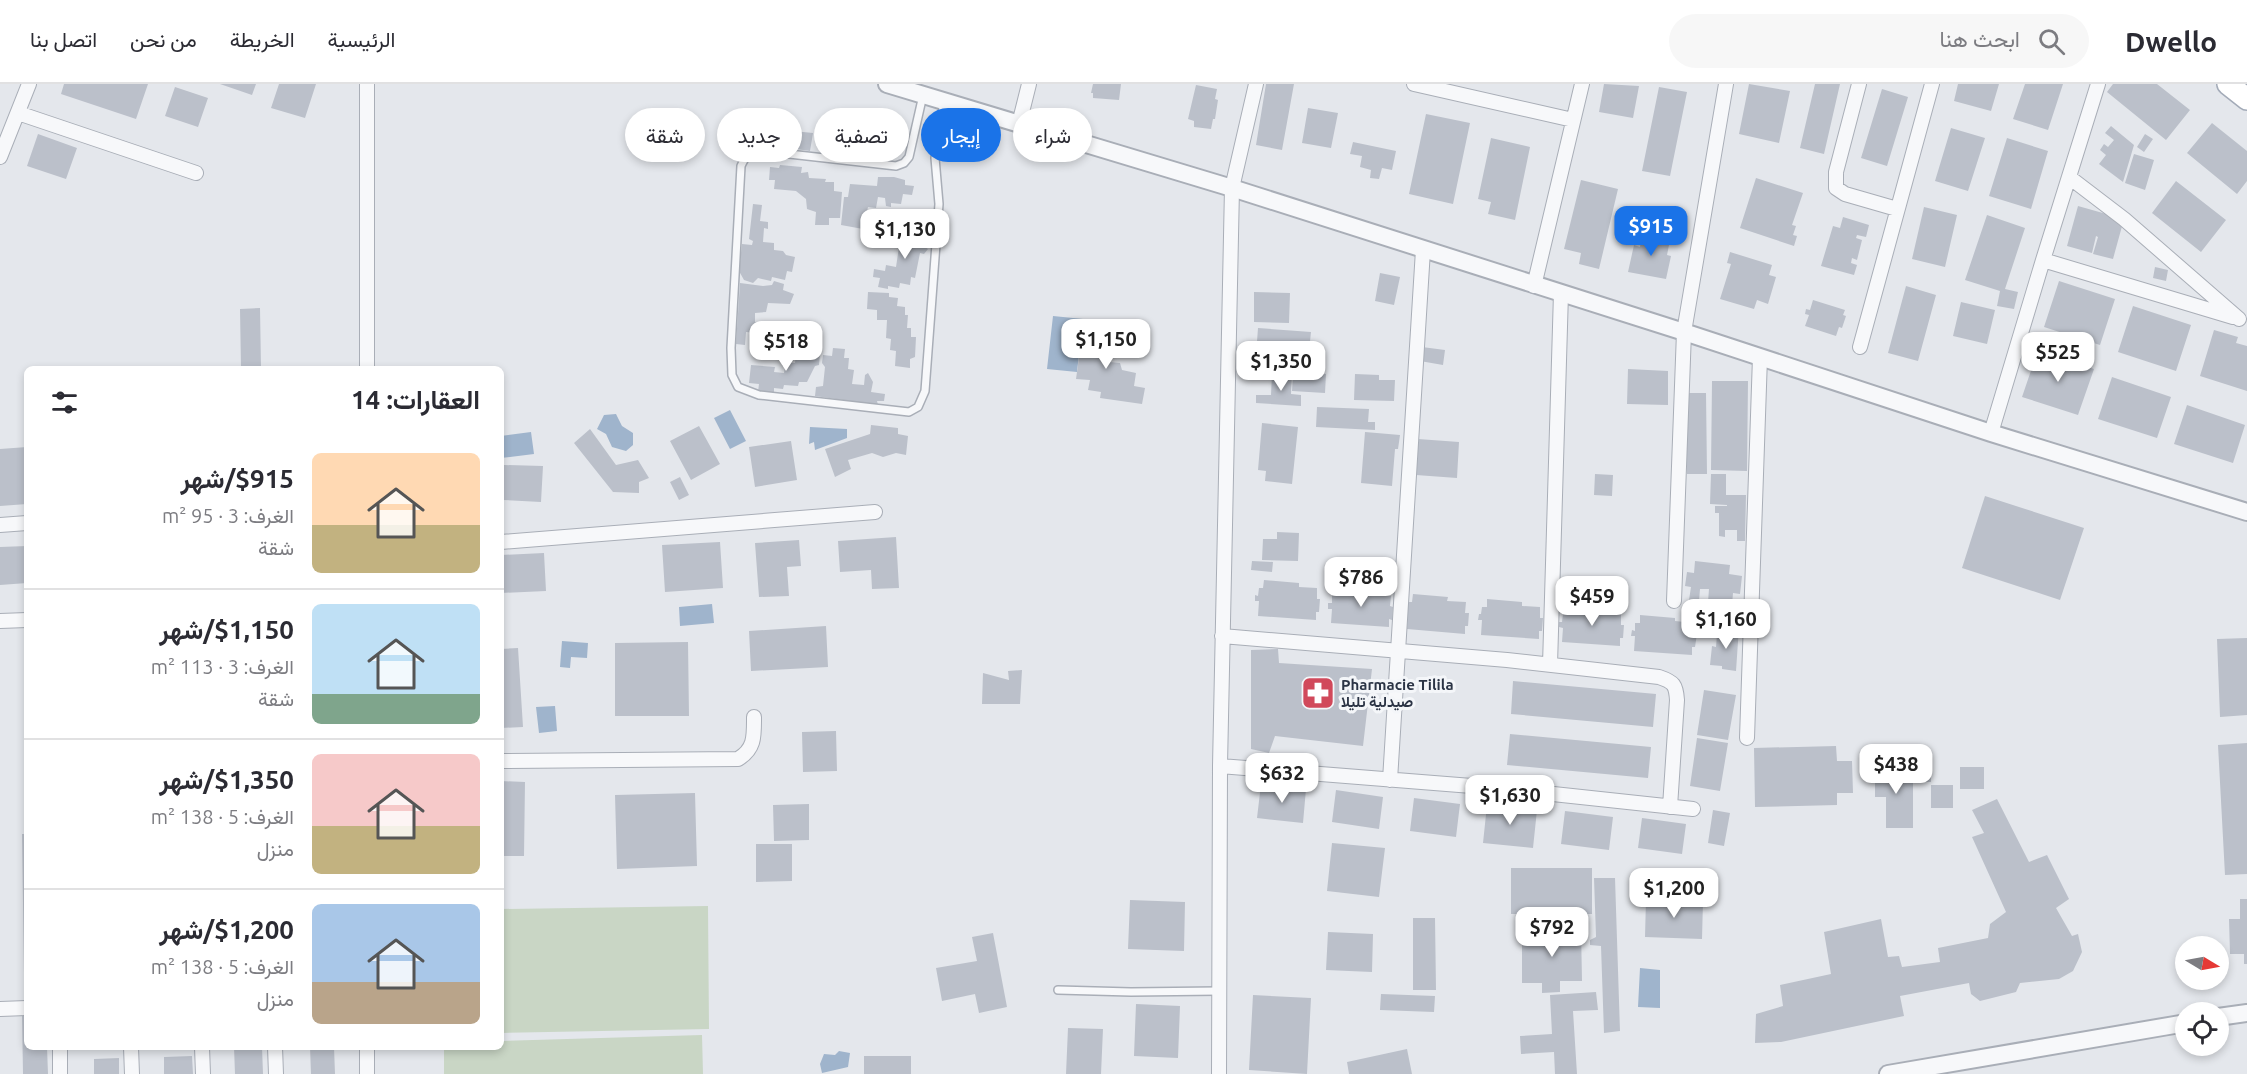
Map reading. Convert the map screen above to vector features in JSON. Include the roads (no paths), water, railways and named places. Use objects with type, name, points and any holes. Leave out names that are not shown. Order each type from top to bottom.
[{"type":"main road","points":[[2228,84],[2247,99]]},
{"type":"street","points":[[0,157],[29,84]]},
{"type":"street","points":[[367,84],[367,366]]},
{"type":"street","points":[[887,84],[1013,122]]},
{"type":"street","points":[[1023,108],[1029,84]]},
{"type":"street","points":[[1220,1074],[1220,766],[1232,188],[1256,84]]},
{"type":"street","points":[[1414,84],[1573,120]]},
{"type":"street","points":[[1534,286],[1582,84]]},
{"type":"street","points":[[1674,601],[1684,332],[1726,84]]},
{"type":"street","points":[[1859,84],[1836,172],[1836,188],[1845,194],[1897,209]]},
{"type":"street","points":[[1860,346],[1932,84]]},
{"type":"street","points":[[1991,433],[2098,84]]},
{"type":"street","points":[[18,113],[196,173]]},
{"type":"street","points":[[1092,146],[1232,188],[1684,332],[1991,433],[2247,512]]},
{"type":"street","points":[[2069,177],[2124,219],[2243,320]]},
{"type":"street","points":[[1390,780],[1423,250]]},
{"type":"street","points":[[2043,260],[2243,320]]},
{"type":"street","points":[[1550,665],[1561,293]]},
{"type":"street","points":[[1747,738],[1760,357]]},
{"type":"street","points":[[504,542],[875,512]]},
{"type":"street","points":[[0,525],[24,523]]},
{"type":"street","points":[[0,621],[24,620]]},
{"type":"street","points":[[1222,636],[1397,650],[1659,677],[1674,683],[1677,700],[1670,807]]},
{"type":"street","points":[[504,761],[738,759],[751,748],[754,717]]},
{"type":"street","points":[[1220,766],[1497,788],[1693,809]]},
{"type":"street","points":[[0,1010],[24,1008]]},
{"type":"street","points":[[2229,1015],[2247,1012]]},
{"type":"street","points":[[1888,1074],[2175,1025]]},
{"type":"street","points":[[60,1050],[60,1074]]},
{"type":"street","points":[[131,1050],[132,1074]]},
{"type":"street","points":[[202,1050],[203,1074]]},
{"type":"street","points":[[275,1050],[276,1074]]},
{"type":"street","points":[[367,1050],[367,1074]]},
{"type":"lane","points":[[923,95],[909,157],[904,163],[896,166],[762,151],[746,155],[741,166],[731,348],[732,375],[738,387],[759,395],[909,412],[918,407],[926,391],[939,204],[934,158],[944,101]]},
{"type":"lane","points":[[1058,990],[1219,991]]},
{"type":"water","points":[[1053,316],[1083,319],[1077,372],[1047,369]]},
{"type":"water","points":[[730,410],[746,441],[730,449],[714,418]]},
{"type":"water","points":[[616,414],[622,426],[633,433],[633,445],[626,451],[612,447],[606,434],[597,429],[604,415]]},
{"type":"water","points":[[810,427],[847,429],[847,438],[815,450],[814,442],[809,444]]},
{"type":"water","points":[[531,432],[534,454],[504,458],[504,436]]},
{"type":"water","points":[[712,604],[714,623],[680,626],[679,607]]},
{"type":"water","points":[[562,641],[588,643],[587,658],[571,657],[570,668],[560,667]]},
{"type":"water","points":[[555,706],[557,731],[539,733],[536,707]]},
{"type":"water","points":[[1640,968],[1660,970],[1660,1008],[1638,1007]]},
{"type":"water","points":[[839,1051],[850,1053],[848,1067],[822,1073],[820,1064],[824,1054],[835,1055]]},
{"type":"place","name":"Pharmacie Tilila صيدلية تليلا","points":[[1318,693]]}]
